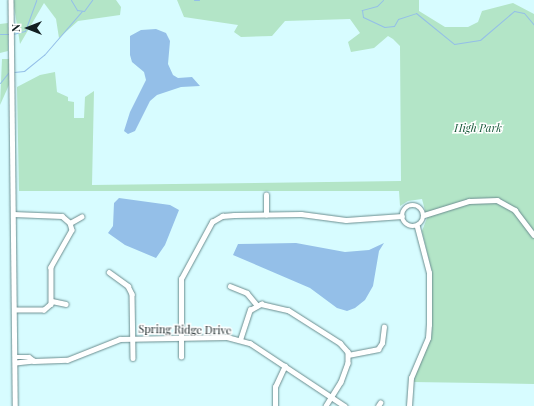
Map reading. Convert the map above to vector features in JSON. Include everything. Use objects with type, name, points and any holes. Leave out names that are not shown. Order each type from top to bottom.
[{"type":"street","points":[[10,0],[16,356],[15,406]]},
{"type":"street","points":[[266,195],[266,215]]},
{"type":"street","points":[[424,215],[469,201],[497,200],[516,210],[534,235]]},
{"type":"street","points":[[417,227],[406,225],[402,216],[406,207],[415,205],[424,215]]},
{"type":"street","points":[[13,214],[58,215],[70,223]]},
{"type":"street","points":[[181,356],[181,279],[212,222],[222,216],[301,214],[346,220],[402,216]]},
{"type":"street","points":[[417,227],[423,222],[424,215]]},
{"type":"street","points":[[70,223],[81,217]]},
{"type":"street","points":[[15,310],[44,310],[52,301],[50,272],[71,236],[70,223]]},
{"type":"street","points":[[409,406],[411,378],[428,338],[429,325],[429,273],[417,227]]},
{"type":"street","points":[[109,272],[128,286],[132,294],[133,358]]},
{"type":"street","points":[[230,286],[250,295],[257,305],[288,310],[340,343],[348,355],[344,378],[331,396],[326,406]]},
{"type":"street","points":[[52,301],[66,304]]},
{"type":"street","points":[[240,340],[249,312],[257,305]]},
{"type":"street","points":[[348,355],[378,349],[382,343],[384,326]]},
{"type":"street","name":"Spring Ridge Drive","points":[[16,364],[34,361],[68,360],[110,341],[133,338],[220,337],[250,343],[345,406]]},
{"type":"street","name":"Spring Ridge Drive","points":[[16,356],[28,357],[34,361]]},
{"type":"street","points":[[275,406],[275,387],[285,366]]},
{"type":"green space","points":[[13,0],[116,0],[121,7],[120,15],[78,21],[59,38],[56,19],[44,3],[20,44]]},
{"type":"green space","name":"High Park","points":[[177,0],[419,0],[419,11],[445,27],[468,27],[478,22],[482,11],[513,3],[534,14],[534,384],[413,382],[432,330],[432,272],[422,231],[427,218],[422,199],[408,201],[400,206],[399,191],[19,191],[17,87],[40,75],[55,72],[57,92],[68,97],[68,101],[74,102],[74,118],[84,118],[85,97],[94,91],[92,185],[401,181],[400,46],[393,39],[388,36],[374,48],[351,52],[348,42],[360,33],[350,19],[285,21],[272,36],[241,37],[234,32],[238,25],[184,17]]},
{"type":"green space","points":[[8,23],[8,51],[0,53],[0,24]]},
{"type":"green space","points":[[2,59],[9,59],[9,85],[0,105]]},
{"type":"water","points":[[156,29],[166,33],[170,41],[168,64],[173,75],[178,78],[192,77],[200,86],[181,87],[157,95],[150,101],[135,131],[128,134],[124,131],[130,112],[146,80],[144,72],[132,62],[130,55],[130,36],[141,30]]},
{"type":"water","points":[[119,198],[170,205],[179,210],[165,245],[156,258],[125,245],[108,233],[113,226],[114,203]]},
{"type":"water","points":[[296,243],[345,252],[369,250],[384,243],[379,251],[373,286],[365,300],[355,308],[347,311],[337,308],[310,288],[233,255],[238,244]]},
{"type":"waterway","points":[[13,34],[25,31],[36,0]]},
{"type":"waterway","points":[[71,0],[77,10],[84,11],[92,0]]},
{"type":"waterway","points":[[194,0],[199,0]]},
{"type":"waterway","points":[[383,0],[377,6],[362,10],[363,17],[384,27],[394,26],[398,19],[416,13],[454,44],[480,40],[514,11],[524,13],[534,25]]},
{"type":"waterway","points":[[14,72],[24,71],[44,55],[82,11]]},
{"type":"waterway","points":[[0,34],[9,34]]},
{"type":"waterway","points":[[0,83],[8,73]]}]
